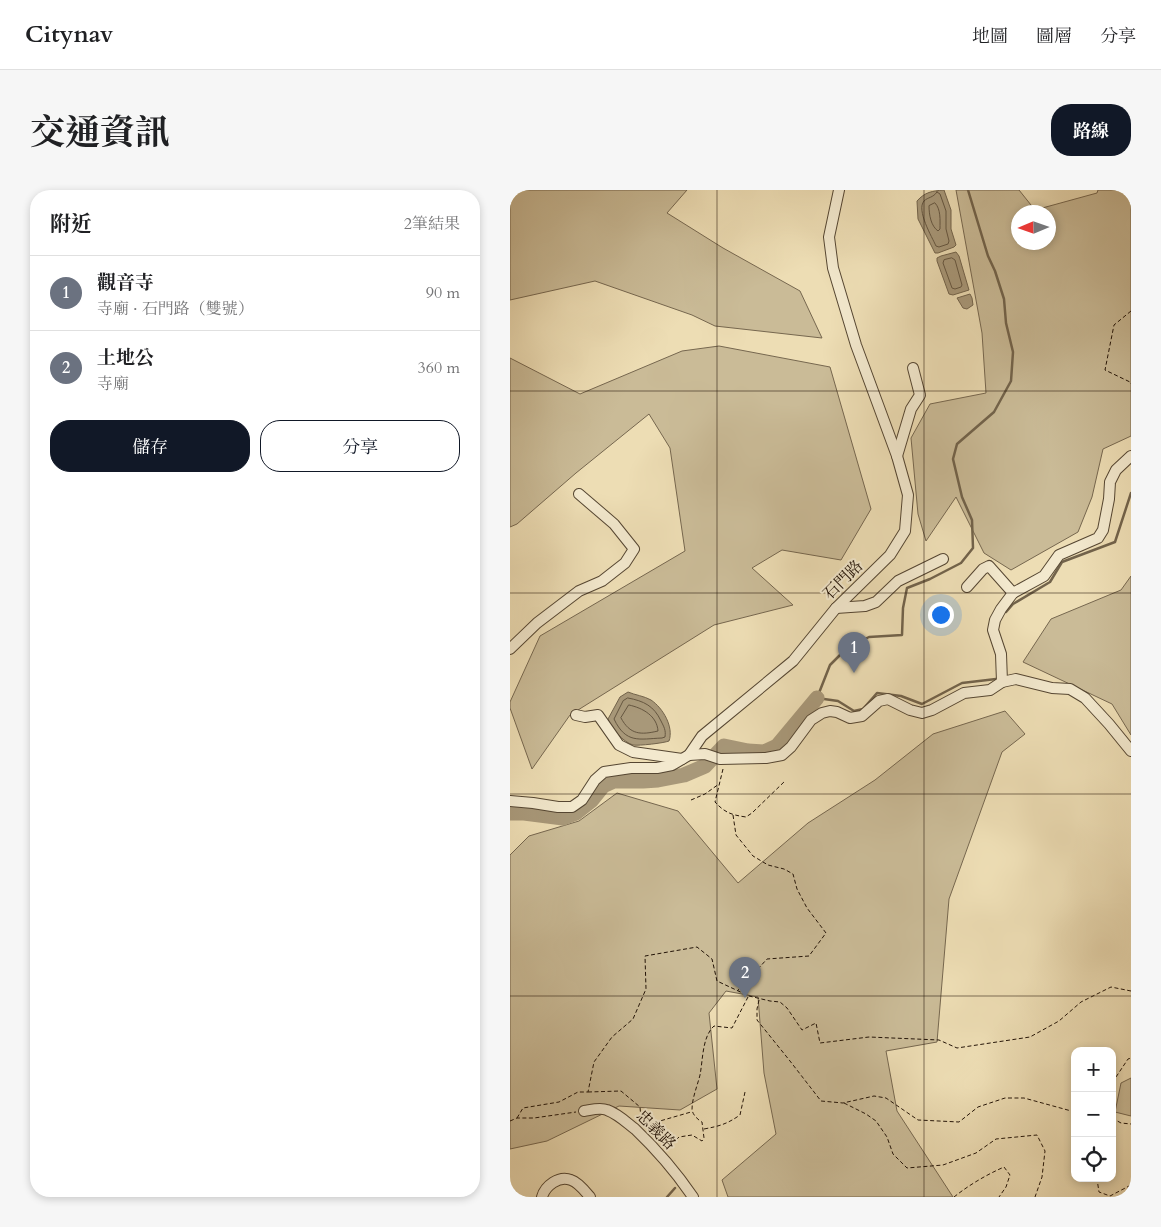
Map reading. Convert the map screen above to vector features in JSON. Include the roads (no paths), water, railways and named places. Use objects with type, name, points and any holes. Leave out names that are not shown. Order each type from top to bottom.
[{"type":"street","name":"石門路","points":[[685,757],[702,736],[793,661],[836,608],[890,554],[905,531],[908,495],[897,456],[856,345],[833,268],[829,237],[839,190]]},
{"type":"street","points":[[897,456],[911,409],[920,395],[913,368]]},
{"type":"street","points":[[1002,682],[1001,654],[993,630],[995,620],[1001,609],[1013,592],[1044,576],[1058,555],[1098,538],[1103,530],[1110,482],[1116,470],[1131,456]]},
{"type":"street","points":[[510,649],[536,623],[579,591],[602,581],[625,563],[634,549],[614,524],[579,494]]},
{"type":"street","points":[[836,608],[864,606],[876,602],[898,581],[944,559]]},
{"type":"street","points":[[966,587],[983,568],[990,566],[1013,592]]},
{"type":"street","points":[[576,715],[585,717],[598,715],[619,745],[634,752],[685,757],[705,754],[720,759],[766,758],[782,755],[791,747],[811,720],[822,713],[837,712],[850,718],[862,716],[879,701],[888,699],[910,710],[922,713],[932,710],[964,693],[990,690],[1002,682],[1016,678],[1052,688],[1070,689],[1085,698],[1131,751]]},
{"type":"street","points":[[510,801],[572,807],[582,800],[595,780],[604,772],[631,768],[657,768],[672,765],[685,757]]},
{"type":"street","name":"忠義路","points":[[584,1111],[605,1109],[621,1117],[661,1155],[693,1197]]},
{"type":"street","points":[[542,1197],[542,1194],[550,1185],[560,1179],[572,1180],[590,1197]]},
{"type":"water","points":[[944,190],[951,210],[951,229],[956,245],[935,253],[918,219],[917,201],[929,192]]},
{"type":"water","points":[[956,252],[959,256],[969,290],[953,295],[949,294],[937,258]]},
{"type":"water","points":[[970,294],[973,305],[967,309],[963,308],[957,298]]},
{"type":"water","points":[[628,692],[651,700],[660,708],[669,724],[669,741],[633,745],[621,738],[608,719],[620,697]]},
{"type":"waterway","points":[[968,190],[988,256],[1004,299],[1006,323],[1013,352],[1011,381],[994,412],[957,444],[953,459],[962,497],[972,520],[973,548],[961,563],[907,588],[903,608],[902,635],[869,637],[847,648],[830,665],[817,698],[838,701],[854,711],[863,709],[877,693],[901,696],[922,704],[962,683],[996,679]]},
{"type":"waterway","points":[[1006,612],[1013,604],[1050,582],[1062,562],[1115,542],[1131,493]]},
{"type":"waterway","points":[[510,813],[563,818],[576,813],[591,801],[603,786],[614,781],[658,780],[684,775],[705,766],[724,746],[764,752],[777,746],[817,698]]},
{"type":"waterway","points":[[667,1197],[675,1188]]},
{"type":"place","name":"觀音寺","points":[[854,673]]},
{"type":"place","name":"土地公","points":[[745,998]]}]
